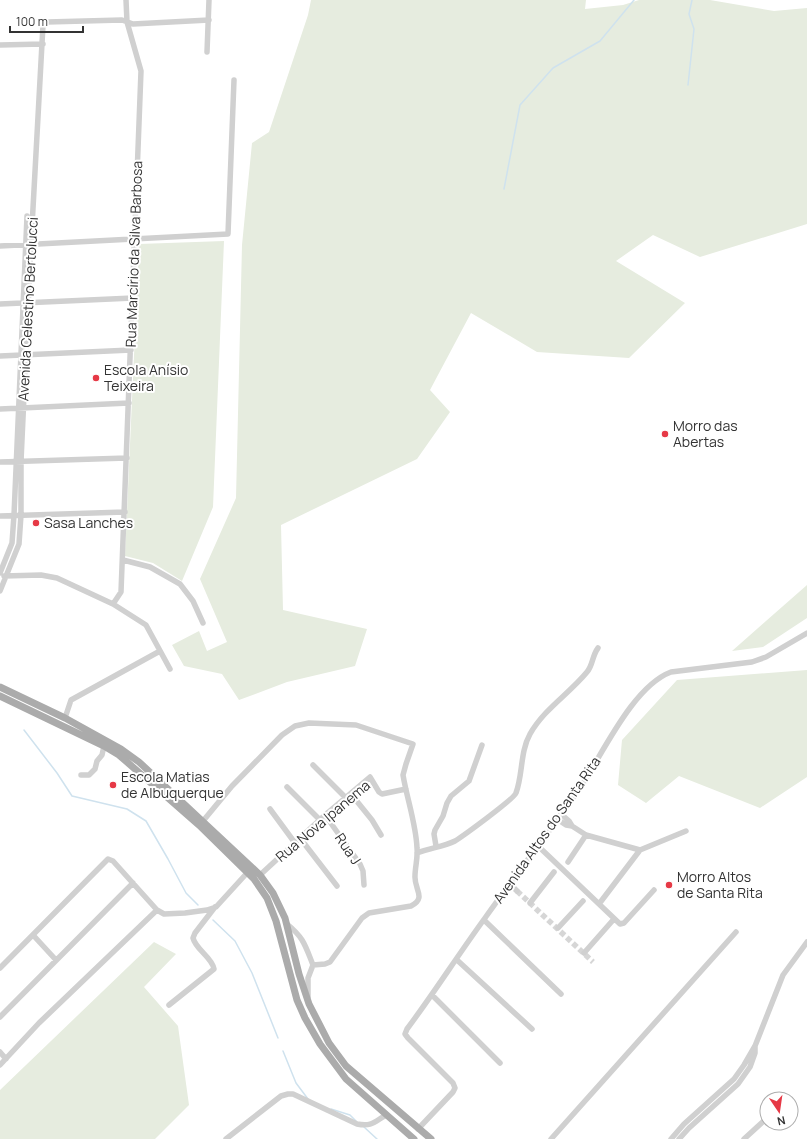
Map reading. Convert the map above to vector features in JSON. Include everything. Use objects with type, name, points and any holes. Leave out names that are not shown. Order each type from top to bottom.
[{"type":"main road","points":[[0,687],[65,718],[121,749],[139,762],[260,875],[273,893],[286,924],[299,974],[309,1004],[328,1043],[346,1066],[431,1139]]},
{"type":"main road","points":[[0,696],[104,746],[119,755],[199,825],[254,879],[267,898],[276,921],[297,1000],[305,1018],[320,1044],[346,1079],[414,1139]]},
{"type":"main road","points":[[283,949],[290,937]]},
{"type":"main road","points":[[297,1000],[303,1005],[309,1004]]},
{"type":"street","name":"Rua Marcírio da Silva Barbosa","points":[[113,604],[121,592],[123,560],[141,71],[127,22],[126,0]]},
{"type":"street","points":[[207,52],[209,0]]},
{"type":"street","name":"Avenida Celestino Bertolucci","points":[[0,591],[2,575],[12,543],[21,408],[28,245],[44,23],[122,20],[127,22]]},
{"type":"street","points":[[127,22],[133,24],[208,20]]},
{"type":"street","points":[[0,45],[43,44]]},
{"type":"street","points":[[0,246],[228,234],[234,80]]},
{"type":"street","name":"Avenida Celestino Bertolucci","points":[[26,216],[28,245]]},
{"type":"street","points":[[0,304],[133,298]]},
{"type":"street","points":[[0,356],[131,350]]},
{"type":"street","points":[[0,409],[129,403]]},
{"type":"street","points":[[0,462],[127,458]]},
{"type":"street","name":"Avenida Celestino Bertolucci","points":[[2,575],[19,544],[21,515],[18,461]]},
{"type":"street","points":[[0,516],[125,512]]},
{"type":"street","points":[[123,560],[150,567],[180,584],[193,601],[203,623]]},
{"type":"street","points":[[2,575],[41,575],[57,578],[113,604],[146,625],[170,669]]},
{"type":"street","name":"Avenida Altos do Santa Rita","points":[[418,1128],[453,1092],[455,1088],[453,1083],[408,1038],[405,1034],[407,1029],[537,845],[577,793],[618,725],[641,696],[659,678],[671,672],[752,662],[766,657],[807,633]]},
{"type":"street","points":[[417,853],[436,846],[454,842],[489,815],[505,805],[515,795],[528,738],[534,726],[544,713],[568,693],[588,671],[592,657],[598,648]]},
{"type":"street","points":[[65,718],[72,700],[160,652]]},
{"type":"street","points":[[203,821],[232,786],[282,735],[295,726],[309,723],[356,725],[413,744],[404,775],[417,853],[415,874],[419,897],[417,903],[400,908],[369,913],[362,918],[330,962],[313,965]]},
{"type":"street","points":[[436,846],[434,830],[443,816],[451,796],[469,781],[482,745]]},
{"type":"street","points":[[81,775],[89,775],[95,769],[97,761],[103,754],[104,746]]},
{"type":"street","points":[[313,765],[346,798]]},
{"type":"street","name":"Rua Nova Ipanema","points":[[260,875],[325,815],[370,777],[379,792],[382,794],[406,789]]},
{"type":"street","points":[[287,786],[320,820]]},
{"type":"street","points":[[351,794],[372,820],[381,835]]},
{"type":"street","points":[[270,809],[294,843]]},
{"type":"street","points":[[561,814],[566,822]]},
{"type":"street","name":"Rua J","points":[[325,815],[360,864],[363,871],[364,885]]},
{"type":"street","points":[[557,819],[566,822],[586,836],[640,850]]},
{"type":"street","points":[[599,904],[640,850],[686,831]]},
{"type":"street","points":[[568,862],[586,836]]},
{"type":"street","points":[[300,838],[337,886]]},
{"type":"street","points":[[537,845],[620,924],[623,924],[654,890]]},
{"type":"street","points":[[0,968],[108,860],[113,861],[157,910],[164,914],[185,913],[207,910],[216,907]]},
{"type":"street","points":[[530,903],[554,872]]},
{"type":"street","points":[[169,1005],[214,969],[213,964],[194,943],[193,938],[195,933],[216,907],[247,873]]},
{"type":"street","points":[[0,1017],[133,883]]},
{"type":"street","points":[[510,884],[517,890]]},
{"type":"street","points":[[558,928],[583,901]]},
{"type":"street","points":[[0,1065],[39,1023],[157,910]]},
{"type":"street","points":[[584,953],[614,919]]},
{"type":"street","points":[[484,920],[561,994]]},
{"type":"street","points":[[286,924],[302,938],[313,965],[308,978],[309,1004]]},
{"type":"street","points":[[551,1139],[736,932]]},
{"type":"street","points":[[33,935],[56,960]]},
{"type":"street","points":[[290,937],[297,936],[302,938]]},
{"type":"street","points":[[671,1139],[684,1124],[734,1079],[744,1065],[755,1046],[783,975],[807,942]]},
{"type":"street","points":[[457,960],[532,1029]]},
{"type":"street","points":[[432,995],[500,1063]]},
{"type":"street","points":[[679,1139],[689,1128],[738,1084],[750,1067],[755,1054],[755,1046]]},
{"type":"street","points":[[0,1052],[6,1059]]},
{"type":"street","points":[[226,1139],[281,1096],[288,1094],[293,1094],[356,1124],[366,1126],[373,1124],[386,1115]]},
{"type":"street","points":[[744,1139],[759,1125]]},
{"type":"shaded area","points":[[311,0],[586,0],[585,9],[623,5],[639,0],[710,0],[774,11],[807,8],[807,224],[700,257],[653,235],[616,261],[685,303],[629,358],[537,352],[471,313],[430,390],[450,412],[417,459],[281,525],[283,610],[367,629],[355,666],[287,682],[239,700],[222,674],[184,666],[172,645],[199,631],[207,651],[227,642],[200,579],[236,498],[242,245],[252,143],[269,132],[308,15]]},
{"type":"shaded area","points":[[224,241],[213,507],[182,581],[153,563],[125,556],[139,244]]},
{"type":"shaded area","points":[[807,585],[807,618],[763,647],[732,651]]},
{"type":"shaded area","points":[[807,670],[807,777],[760,808],[679,776],[646,803],[618,785],[622,740],[677,680]]},
{"type":"shaded area","points":[[154,942],[176,954],[144,987],[178,1026],[189,1105],[155,1139],[0,1139],[0,1090]]},
{"type":"waterway","points":[[504,189],[520,105],[553,68],[600,41],[634,0]]},
{"type":"waterway","points":[[688,85],[694,29],[689,14],[692,0]]},
{"type":"waterway","points":[[24,730],[57,773],[72,796],[127,809],[146,821],[186,893],[198,905]]},
{"type":"waterway","points":[[213,920],[235,941],[252,973],[278,1038]]},
{"type":"waterway","points":[[283,1051],[296,1083],[308,1099]]},
{"type":"waterway","points":[[331,1109],[350,1115],[356,1121]]},
{"type":"waterway","points":[[364,1127],[377,1139]]},
{"type":"tunnel","points":[[517,891],[593,962]]},
{"type":"place","name":"Escola Anísio Teixeira","points":[[96,378]]},
{"type":"place","name":"Morro das Abertas","points":[[665,434]]},
{"type":"place","name":"Sasa Lanches","points":[[36,523]]},
{"type":"place","name":"Escola Matias de Albuquerque","points":[[113,785]]},
{"type":"place","name":"Morro Altos de Santa Rita","points":[[669,885]]}]
